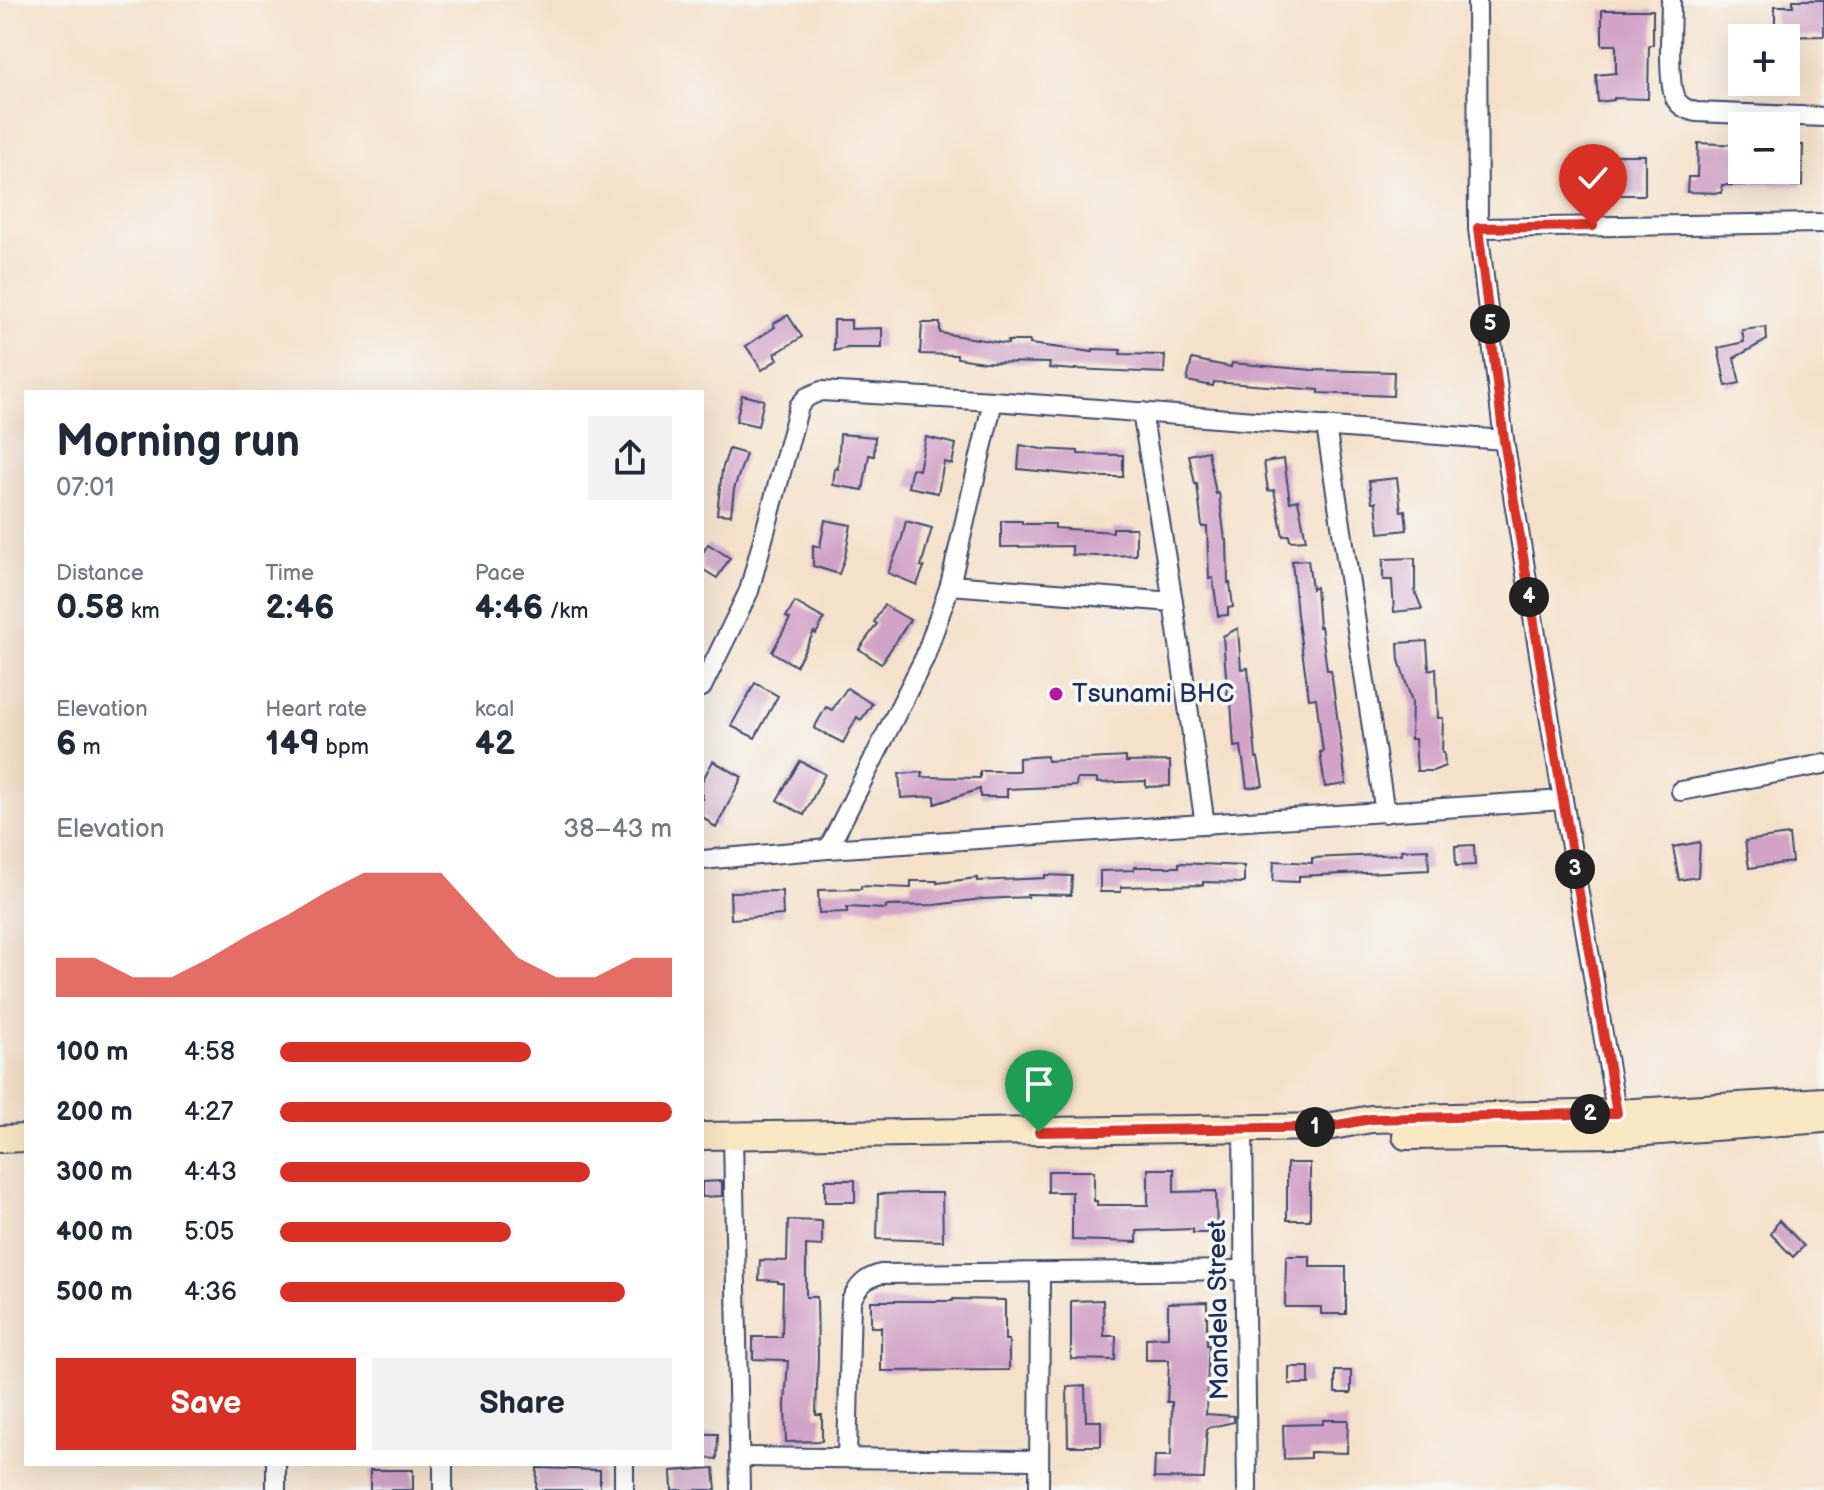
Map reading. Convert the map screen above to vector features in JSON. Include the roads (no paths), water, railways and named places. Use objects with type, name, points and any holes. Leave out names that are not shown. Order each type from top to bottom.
[{"type":"main road","points":[[1618,1123],[1824,1101]]},
{"type":"main road","points":[[704,1136],[1327,1127],[1369,1135],[1396,1136],[1618,1123],[1824,1119]]},
{"type":"main road","points":[[0,1139],[24,1138]]},
{"type":"street","points":[[1477,0],[1476,198],[1504,440],[1618,1123]]},
{"type":"street","points":[[1671,0],[1671,82],[1674,97],[1688,111],[1824,117]]},
{"type":"street","points":[[1478,228],[1824,223]]},
{"type":"street","points":[[704,683],[749,591],[797,412],[804,400],[814,393],[828,390],[993,401],[1504,440]]},
{"type":"street","points":[[828,849],[920,668],[950,585],[993,401]]},
{"type":"street","points":[[1142,412],[1205,825]]},
{"type":"street","points":[[1326,426],[1385,813]]},
{"type":"street","points":[[950,585],[1173,602]]},
{"type":"street","points":[[1681,791],[1824,764]]},
{"type":"street","points":[[704,860],[1563,800]]},
{"type":"street","name":"Mandela Street","points":[[1243,1129],[1247,1490]]},
{"type":"street","points":[[733,1136],[740,1490]]},
{"type":"street","points":[[847,1457],[851,1301],[863,1281],[881,1274],[1244,1270]]},
{"type":"street","points":[[1039,1490],[1040,1273]]},
{"type":"street","points":[[739,1457],[1038,1460]]},
{"type":"street","points":[[276,1466],[276,1490]]},
{"type":"street","points":[[443,1466],[443,1490]]},
{"type":"street","points":[[624,1466],[624,1490]]},
{"type":"place","name":"Tsunami BHC","points":[[1056,694]]}]
